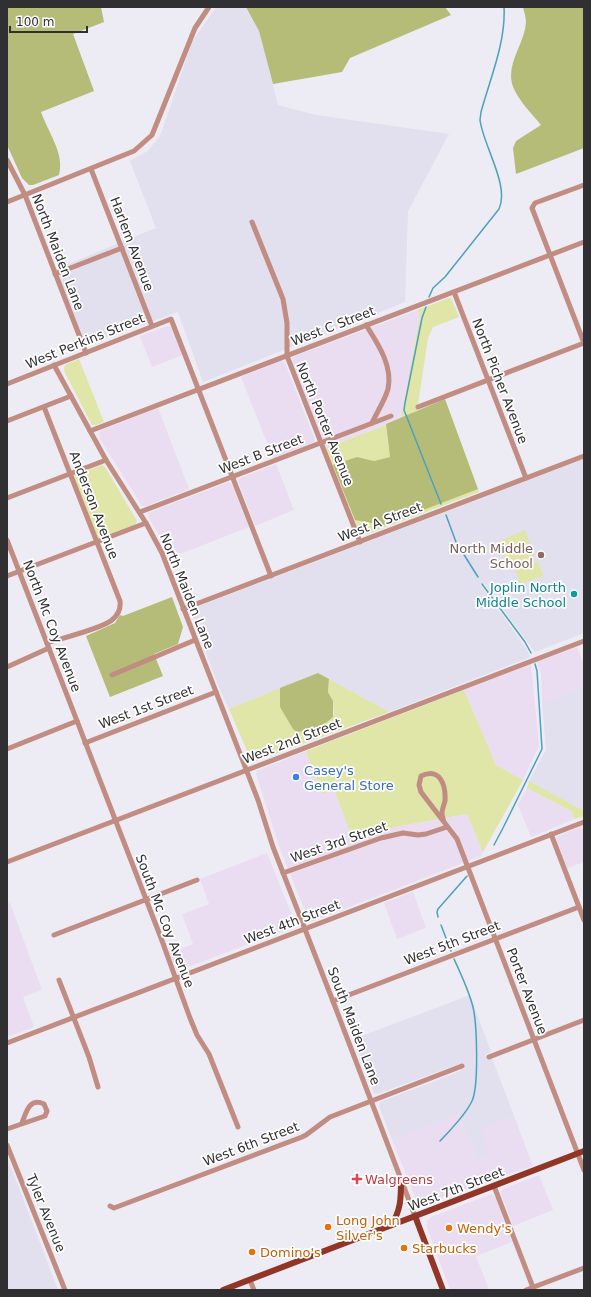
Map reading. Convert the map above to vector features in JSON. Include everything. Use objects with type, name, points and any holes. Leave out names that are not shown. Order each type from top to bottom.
[{"type":"main road","name":"West 7th Street","points":[[223,1290],[581,1152]]},
{"type":"main road","points":[[390,1225],[398,1212],[401,1201],[401,1181]]},
{"type":"main road","name":"South Maiden Lane","points":[[415,1216],[443,1290]]},
{"type":"street","points":[[7,202],[134,151],[152,135],[195,28],[209,7]]},
{"type":"street","name":"North Maiden Lane","points":[[7,160],[25,195],[86,353]]},
{"type":"street","name":"Harlem Avenue","points":[[91,169],[152,326]]},
{"type":"street","points":[[418,407],[584,343],[533,210],[533,206],[536,203],[584,184]]},
{"type":"street","name":"North Porter Avenue","points":[[252,222],[283,299],[287,323],[286,356],[360,542]]},
{"type":"street","name":"West C Street","points":[[90,431],[584,242]]},
{"type":"street","points":[[55,274],[122,248]]},
{"type":"street","name":"North Picher Avenue","points":[[454,292],[526,478]]},
{"type":"street","name":"West Perkins Street","points":[[7,384],[171,319],[199,390]]},
{"type":"street","points":[[366,326],[378,344],[384,357],[388,381],[387,392],[372,423]]},
{"type":"street","name":"North Maiden Lane","points":[[54,365],[106,460],[140,512],[162,553],[246,770]]},
{"type":"street","points":[[199,390],[271,576]]},
{"type":"street","points":[[7,422],[72,396]]},
{"type":"street","name":"Anderson Avenue","points":[[44,407],[120,601],[119,611],[113,620],[94,629],[48,645]]},
{"type":"street","name":"West B Street","points":[[140,512],[391,416]]},
{"type":"street","name":"West A Street","points":[[183,609],[584,456]]},
{"type":"street","points":[[7,498],[106,460]]},
{"type":"street","points":[[7,576],[146,523]]},
{"type":"street","name":"North Mc Coy Avenue","points":[[7,540],[77,721]]},
{"type":"street","points":[[112,675],[195,640]]},
{"type":"street","name":"West 2nd Street","points":[[7,862],[584,641]]},
{"type":"street","points":[[7,667],[48,645]]},
{"type":"street","name":"West 1st Street","points":[[85,743],[216,692]]},
{"type":"street","points":[[7,749],[77,721]]},
{"type":"street","name":"South Mc Coy Avenue","points":[[77,721],[197,1035],[209,1054],[238,1127]]},
{"type":"street","name":"South Maiden Lane","points":[[246,770],[258,800],[273,847],[415,1216]]},
{"type":"street","name":"Porter Avenue","points":[[446,824],[442,812],[445,799],[442,782],[435,774],[425,774],[420,776],[419,785],[421,792],[457,839],[534,1040],[581,1152],[584,1170]]},
{"type":"street","name":"West 4th Street","points":[[7,1043],[584,822]]},
{"type":"street","name":"West 3rd Street","points":[[283,873],[381,838],[403,833],[418,835],[426,834],[446,824]]},
{"type":"street","points":[[551,834],[579,907],[583,912],[584,920]]},
{"type":"street","points":[[54,934],[197,880]]},
{"type":"street","name":"West 5th Street","points":[[333,1001],[579,907]]},
{"type":"street","points":[[59,980],[89,1057],[98,1087]]},
{"type":"street","points":[[489,1056],[584,1020]]},
{"type":"street","name":"West 6th Street","points":[[110,1206],[114,1208],[302,1137],[330,1117],[462,1066]]},
{"type":"street","points":[[7,1129],[44,1116],[47,1111],[44,1104],[38,1102],[30,1105],[22,1123]]},
{"type":"street","name":"Tyler Avenue","points":[[7,1145],[65,1290]]},
{"type":"street","points":[[494,1186],[533,1289]]},
{"type":"street","points":[[526,1290],[533,1289],[584,1268]]},
{"type":"street","points":[[250,1280],[254,1290]]},
{"type":"shaded area","points":[[216,7],[246,7],[259,31],[278,105],[316,115],[449,134],[408,211],[405,302],[203,382],[178,312],[85,345],[56,269],[156,228],[130,161],[148,151],[161,134],[192,42]]},
{"type":"shaded area","points":[[418,310],[420,317],[401,418],[326,448],[292,358]]},
{"type":"shaded area","points":[[167,326],[172,327],[183,355],[152,367],[140,336]]},
{"type":"shaded area","points":[[281,361],[285,363],[315,440],[314,442],[273,458],[241,377]]},
{"type":"shaded area","points":[[158,408],[189,489],[146,506],[142,506],[100,439],[99,433],[102,430]]},
{"type":"shaded area","points":[[584,459],[584,633],[535,652],[484,583],[480,584],[526,648],[530,657],[389,712],[318,673],[229,709],[218,685],[192,615],[191,612],[194,608]]},
{"type":"shaded area","points":[[276,464],[294,510],[255,526],[238,479]]},
{"type":"shaded area","points":[[229,482],[233,485],[249,527],[170,558],[149,518],[148,513]]},
{"type":"shaded area","points":[[577,647],[584,665],[584,687],[542,703],[541,673],[537,662]]},
{"type":"shaded area","points":[[531,664],[539,746],[523,780],[496,765],[464,690]]},
{"type":"shaded area","points":[[584,687],[584,811],[529,781],[546,750],[542,703]]},
{"type":"shaded area","points":[[306,751],[322,794],[334,790],[354,842],[395,827],[467,814],[483,852],[481,856],[313,921],[309,921],[279,846],[256,774],[259,770]]},
{"type":"shaded area","points":[[527,788],[571,811],[575,819],[531,837],[518,805]]},
{"type":"shaded area","points":[[581,827],[584,834],[584,862],[567,868],[556,838]]},
{"type":"shaded area","points":[[267,853],[295,923],[294,927],[177,971],[169,953],[193,944],[182,914],[209,904],[200,879]]},
{"type":"shaded area","points":[[413,892],[426,928],[397,939],[384,903]]},
{"type":"shaded area","points":[[10,903],[42,990],[23,997],[34,1027],[7,1037],[7,904]]},
{"type":"shaded area","points":[[470,995],[491,1052],[485,1055],[487,1060],[492,1058],[514,1116],[480,1128],[489,1153],[477,1158],[459,1114],[392,1140],[379,1106],[380,1102],[461,1071],[459,1064],[377,1094],[374,1093],[354,1039]]},
{"type":"shaded area","points":[[459,1114],[477,1158],[479,1128],[514,1116],[533,1166],[425,1204],[418,1204],[392,1140]]},
{"type":"shaded area","points":[[7,1157],[58,1290],[7,1290]]},
{"type":"shaded area","points":[[539,1175],[553,1210],[513,1226],[501,1191]]},
{"type":"shaded area","points":[[492,1194],[496,1198],[512,1242],[476,1256],[489,1290],[450,1290],[427,1227],[427,1221],[431,1217]]},
{"type":"green space","points":[[7,7],[101,7],[104,22],[73,34],[94,91],[41,112],[58,151],[60,167],[59,175],[33,185],[29,185],[22,178],[7,145]]},
{"type":"green space","points":[[246,7],[445,7],[451,15],[350,58],[342,72],[273,84],[259,31]]},
{"type":"green space","points":[[523,7],[584,7],[584,148],[516,174],[513,148],[516,141],[541,125],[520,100],[512,82],[511,73],[515,56],[525,31],[526,22]]},
{"type":"green space","points":[[451,298],[459,317],[433,327],[428,338],[418,410],[401,418],[420,317],[418,310]]},
{"type":"green space","points":[[79,359],[104,422],[96,425],[92,425],[64,371],[65,365]]},
{"type":"green space","points":[[445,399],[478,489],[384,525],[355,520],[333,465],[357,457],[374,461],[390,457],[386,424]]},
{"type":"green space","points":[[386,425],[391,457],[374,461],[357,457],[478,489],[479,492],[361,536],[326,448]]},
{"type":"green space","points":[[102,465],[105,467],[137,521],[135,525],[98,538],[73,476]]},
{"type":"green space","points":[[525,530],[534,555],[532,558],[508,567],[499,542]]},
{"type":"green space","points":[[538,561],[543,576],[520,584],[515,570]]},
{"type":"green space","points":[[172,597],[183,627],[178,644],[154,654],[163,676],[110,697],[86,636],[115,623],[120,615],[123,616]]},
{"type":"green space","points":[[318,673],[329,679],[328,692],[333,701],[333,717],[316,728],[297,732],[293,729],[280,707],[280,688]]},
{"type":"green space","points":[[329,679],[389,712],[256,761],[251,760],[229,709],[280,688],[280,703],[328,722],[334,714],[333,701],[328,692]]},
{"type":"green space","points":[[464,690],[496,765],[523,780],[483,852],[467,814],[395,827],[354,842],[334,790],[322,794],[306,751]]},
{"type":"green space","points":[[529,781],[584,811],[584,816],[575,819],[571,811],[527,788]]},
{"type":"waterway","points":[[429,297],[433,288],[445,277],[499,209],[501,200],[499,177],[482,130],[480,120],[503,34],[504,7]]},
{"type":"waterway","points":[[426,307],[422,318],[404,410],[441,504]]},
{"type":"waterway","points":[[446,515],[456,542],[478,577]]},
{"type":"waterway","points":[[482,584],[525,642],[531,653]]},
{"type":"waterway","points":[[494,845],[542,749],[537,671],[535,664]]},
{"type":"waterway","points":[[438,917],[438,909],[467,876]]},
{"type":"waterway","points":[[441,925],[451,951]]},
{"type":"waterway","points":[[440,1141],[466,1112],[472,1101],[476,1082],[476,1040],[473,1007],[454,959]]},
{"type":"place","name":"North Middle School","points":[[541,555]]},
{"type":"place","name":"Joplin North Middle School","points":[[574,594]]},
{"type":"place","name":"Casey's General Store","points":[[296,777]]},
{"type":"place","name":"Walgreens","points":[[357,1179]]},
{"type":"place","name":"Long John Silver's","points":[[328,1227]]},
{"type":"place","name":"Wendy's","points":[[449,1228]]},
{"type":"place","name":"Starbucks","points":[[404,1248]]},
{"type":"place","name":"Domino's","points":[[252,1252]]}]
